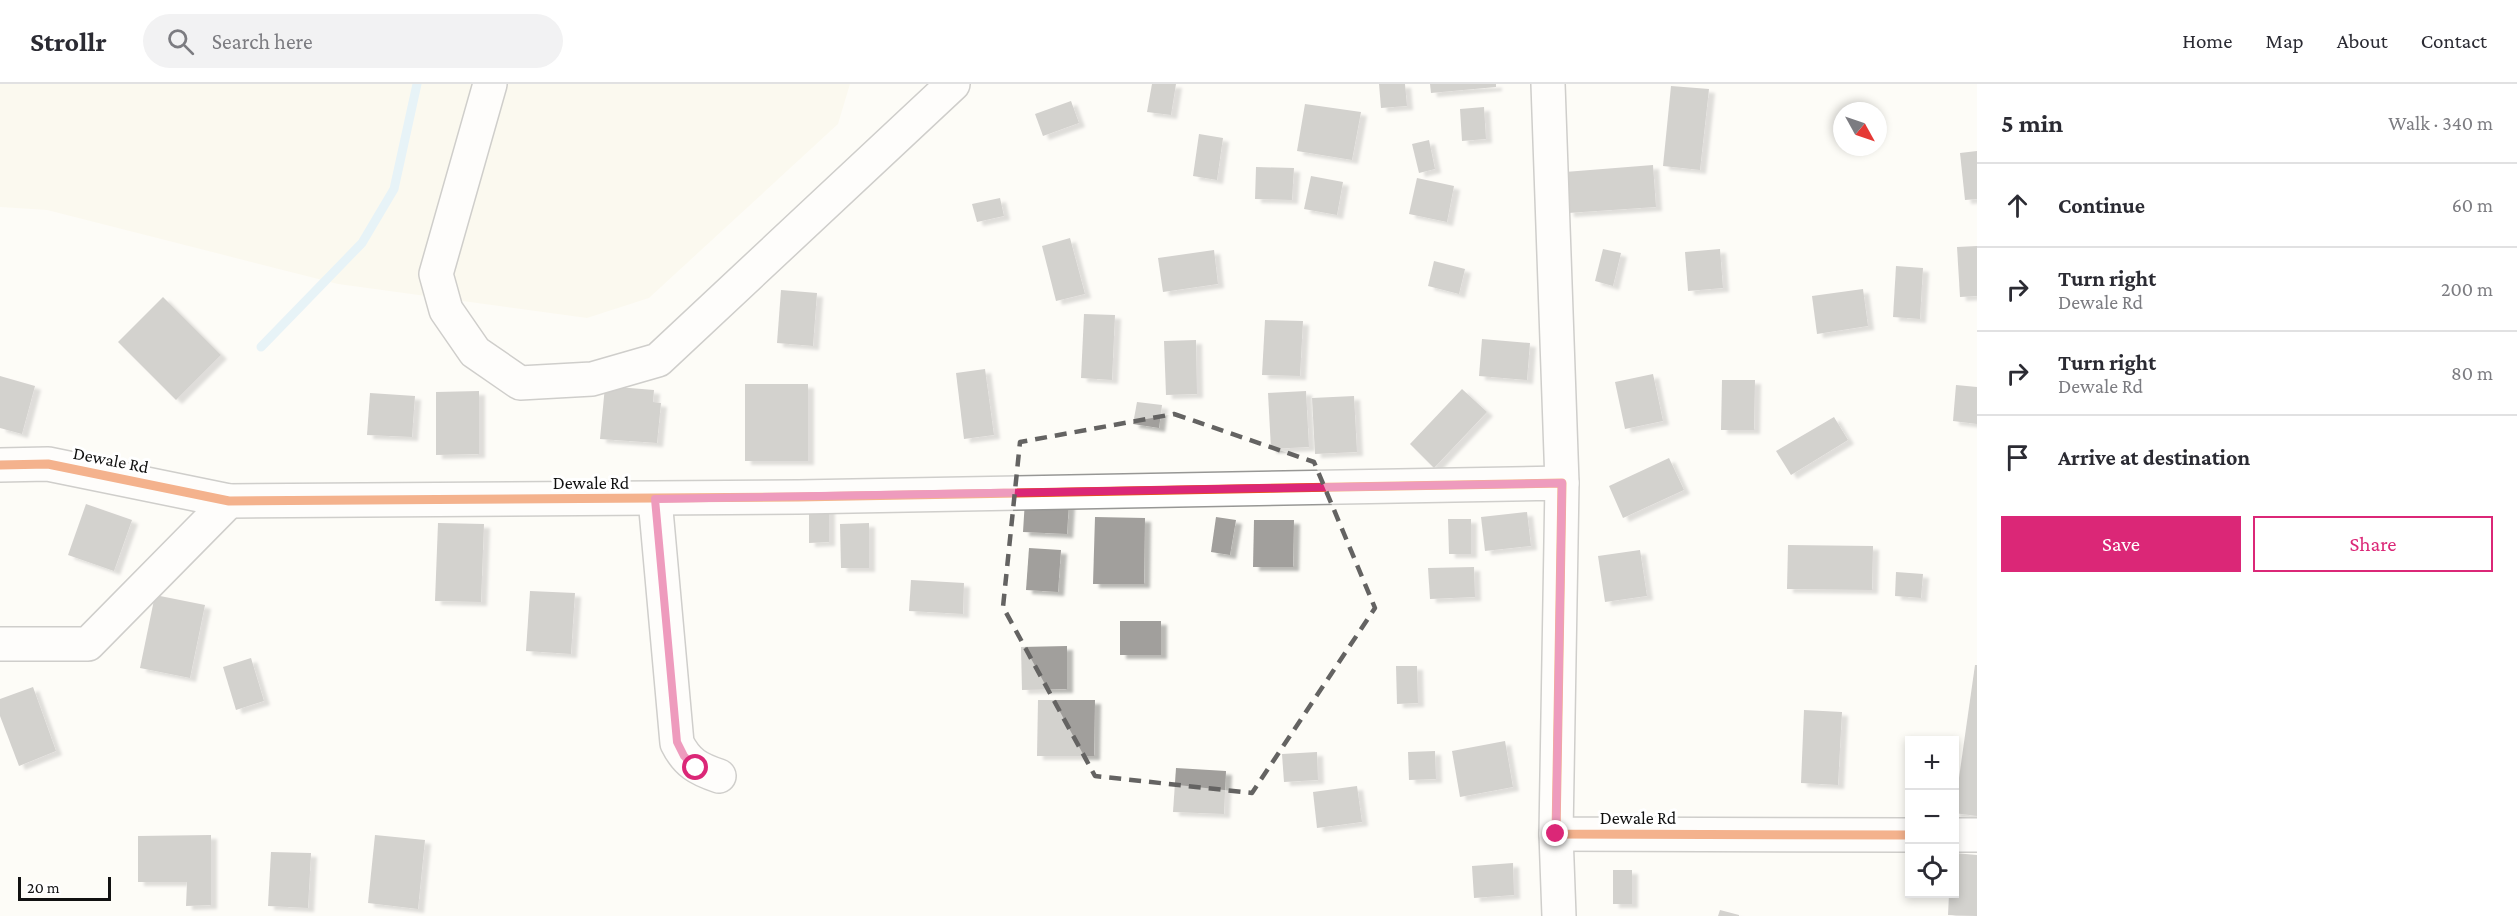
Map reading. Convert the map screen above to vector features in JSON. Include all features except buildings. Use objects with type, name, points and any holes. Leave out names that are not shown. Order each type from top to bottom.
[{"type":"street","points":[[490,84],[436,274],[446,310],[475,352],[520,383],[592,379],[658,360],[953,84]]},
{"type":"street","points":[[1548,84],[1562,483],[1556,834],[1559,916]]},
{"type":"street","name":"Dewale Rd","points":[[0,465],[48,464],[229,501],[655,499],[1562,483]]},
{"type":"street","points":[[655,499],[677,742],[684,756],[696,768],[719,776]]},
{"type":"street","points":[[0,644],[88,644],[229,501]]},
{"type":"street","name":"Dewale Rd","points":[[1556,834],[1905,835]]},
{"type":"street","points":[[1959,835],[1977,835]]},
{"type":"highlighted area","points":[[1174,414],[1314,462],[1375,608],[1252,793],[1095,776],[1003,607],[1020,442]]},
{"type":"shaded area","points":[[0,84],[850,84],[838,124],[649,298],[587,318],[338,284],[47,210],[0,207]]},
{"type":"waterway","points":[[261,347],[362,243],[394,189],[417,84]]},
{"type":"cycle path","points":[[0,465],[48,464],[229,501],[798,497],[1562,483],[1556,834],[1905,835]]},
{"type":"route","points":[[696,768],[684,756],[677,742],[655,499],[1562,483],[1556,834]]}]
